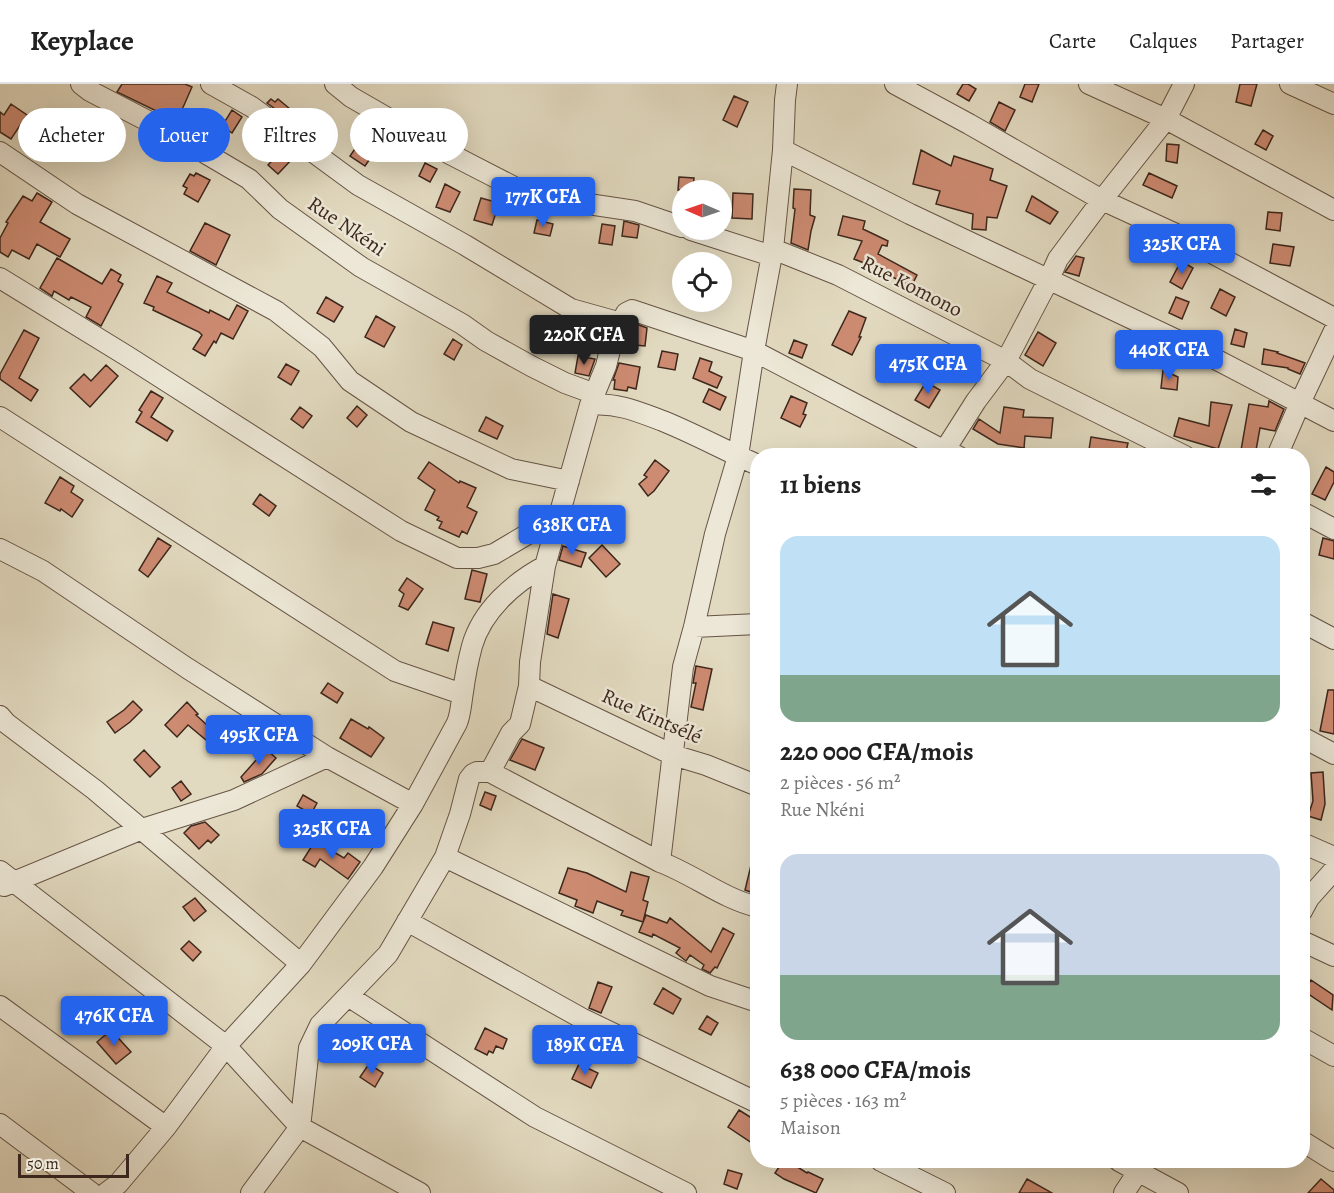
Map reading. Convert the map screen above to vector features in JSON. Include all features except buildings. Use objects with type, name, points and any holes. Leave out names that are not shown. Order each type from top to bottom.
[{"type":"street","name":"Rue Nkéni","points":[[81,84],[249,179],[280,209],[360,267],[462,324],[486,341],[600,404],[630,408],[691,432],[750,461]]},
{"type":"street","points":[[211,84],[252,107],[358,185],[465,245],[571,309],[623,318]]},
{"type":"street","points":[[335,84],[351,97],[450,154],[518,189],[555,199],[635,211],[672,224]]},
{"type":"street","points":[[660,862],[683,667],[715,534],[738,456],[772,253],[783,150],[787,84]]},
{"type":"street","points":[[895,84],[1102,200],[1176,234],[1334,318]]},
{"type":"street","points":[[1089,84],[1166,119],[1334,210]]},
{"type":"street","points":[[951,448],[976,401],[1006,361],[1058,259],[1166,119],[1184,84]]},
{"type":"street","points":[[1290,84],[1334,104]]},
{"type":"street","points":[[783,150],[910,214],[1198,350],[1334,421]]},
{"type":"street","points":[[0,152],[77,204],[276,311],[322,347],[350,381],[411,422],[511,469],[569,481]]},
{"type":"street","name":"Rue Komono","points":[[726,240],[838,275],[1006,361],[1030,379],[1169,448]]},
{"type":"street","points":[[0,278],[401,531],[457,558],[478,558],[494,554],[560,515]]},
{"type":"street","points":[[490,772],[511,733],[519,724],[529,686],[530,662],[545,566],[593,399],[606,366],[612,342],[623,318],[632,310],[754,351],[937,448]]},
{"type":"street","points":[[1280,448],[1334,331]]},
{"type":"street","points":[[0,417],[395,670],[462,694]]},
{"type":"street","points":[[1310,516],[1334,529]]},
{"type":"street","points":[[0,549],[43,571],[187,668],[327,757],[413,804]]},
{"type":"street","points":[[106,1193],[118,1184],[166,1127],[226,1046],[301,964],[373,867],[413,804],[457,723],[461,713],[462,694],[472,645],[484,620],[505,594],[530,574],[545,566]]},
{"type":"street","points":[[694,627],[750,624]]},
{"type":"street","points":[[1310,626],[1334,639]]},
{"type":"street","name":"Rue Kintsélé","points":[[529,686],[673,755],[750,783]]},
{"type":"street","points":[[0,716],[6,723],[95,790],[301,964]]},
{"type":"street","points":[[1310,741],[1334,754]]},
{"type":"street","points":[[4,880],[142,829],[234,800],[327,757]]},
{"type":"street","points":[[251,1193],[300,1127],[309,1048],[320,1025],[388,954],[445,857],[469,779],[473,774],[490,772],[660,862],[677,868],[741,903],[750,905]]},
{"type":"street","points":[[1310,846],[1334,857]]},
{"type":"street","points":[[445,857],[711,986],[750,999]]},
{"type":"street","points":[[1310,897],[1334,870]]},
{"type":"street","points":[[4,880],[226,1046],[300,1127],[410,1191]]},
{"type":"street","points":[[407,921],[583,1019],[750,1099]]},
{"type":"street","points":[[1310,945],[1334,956]]},
{"type":"street","points":[[348,996],[535,1117],[686,1193]]},
{"type":"street","points":[[0,1006],[166,1127]]},
{"type":"street","points":[[1310,1042],[1334,1056]]},
{"type":"street","points":[[0,1125],[92,1193]]},
{"type":"street","points":[[1310,1147],[1334,1161]]},
{"type":"street","points":[[894,1168],[945,1193]]},
{"type":"street","points":[[1125,1193],[1140,1168]]},
{"type":"street","points":[[1144,1168],[1178,1193]]}]
